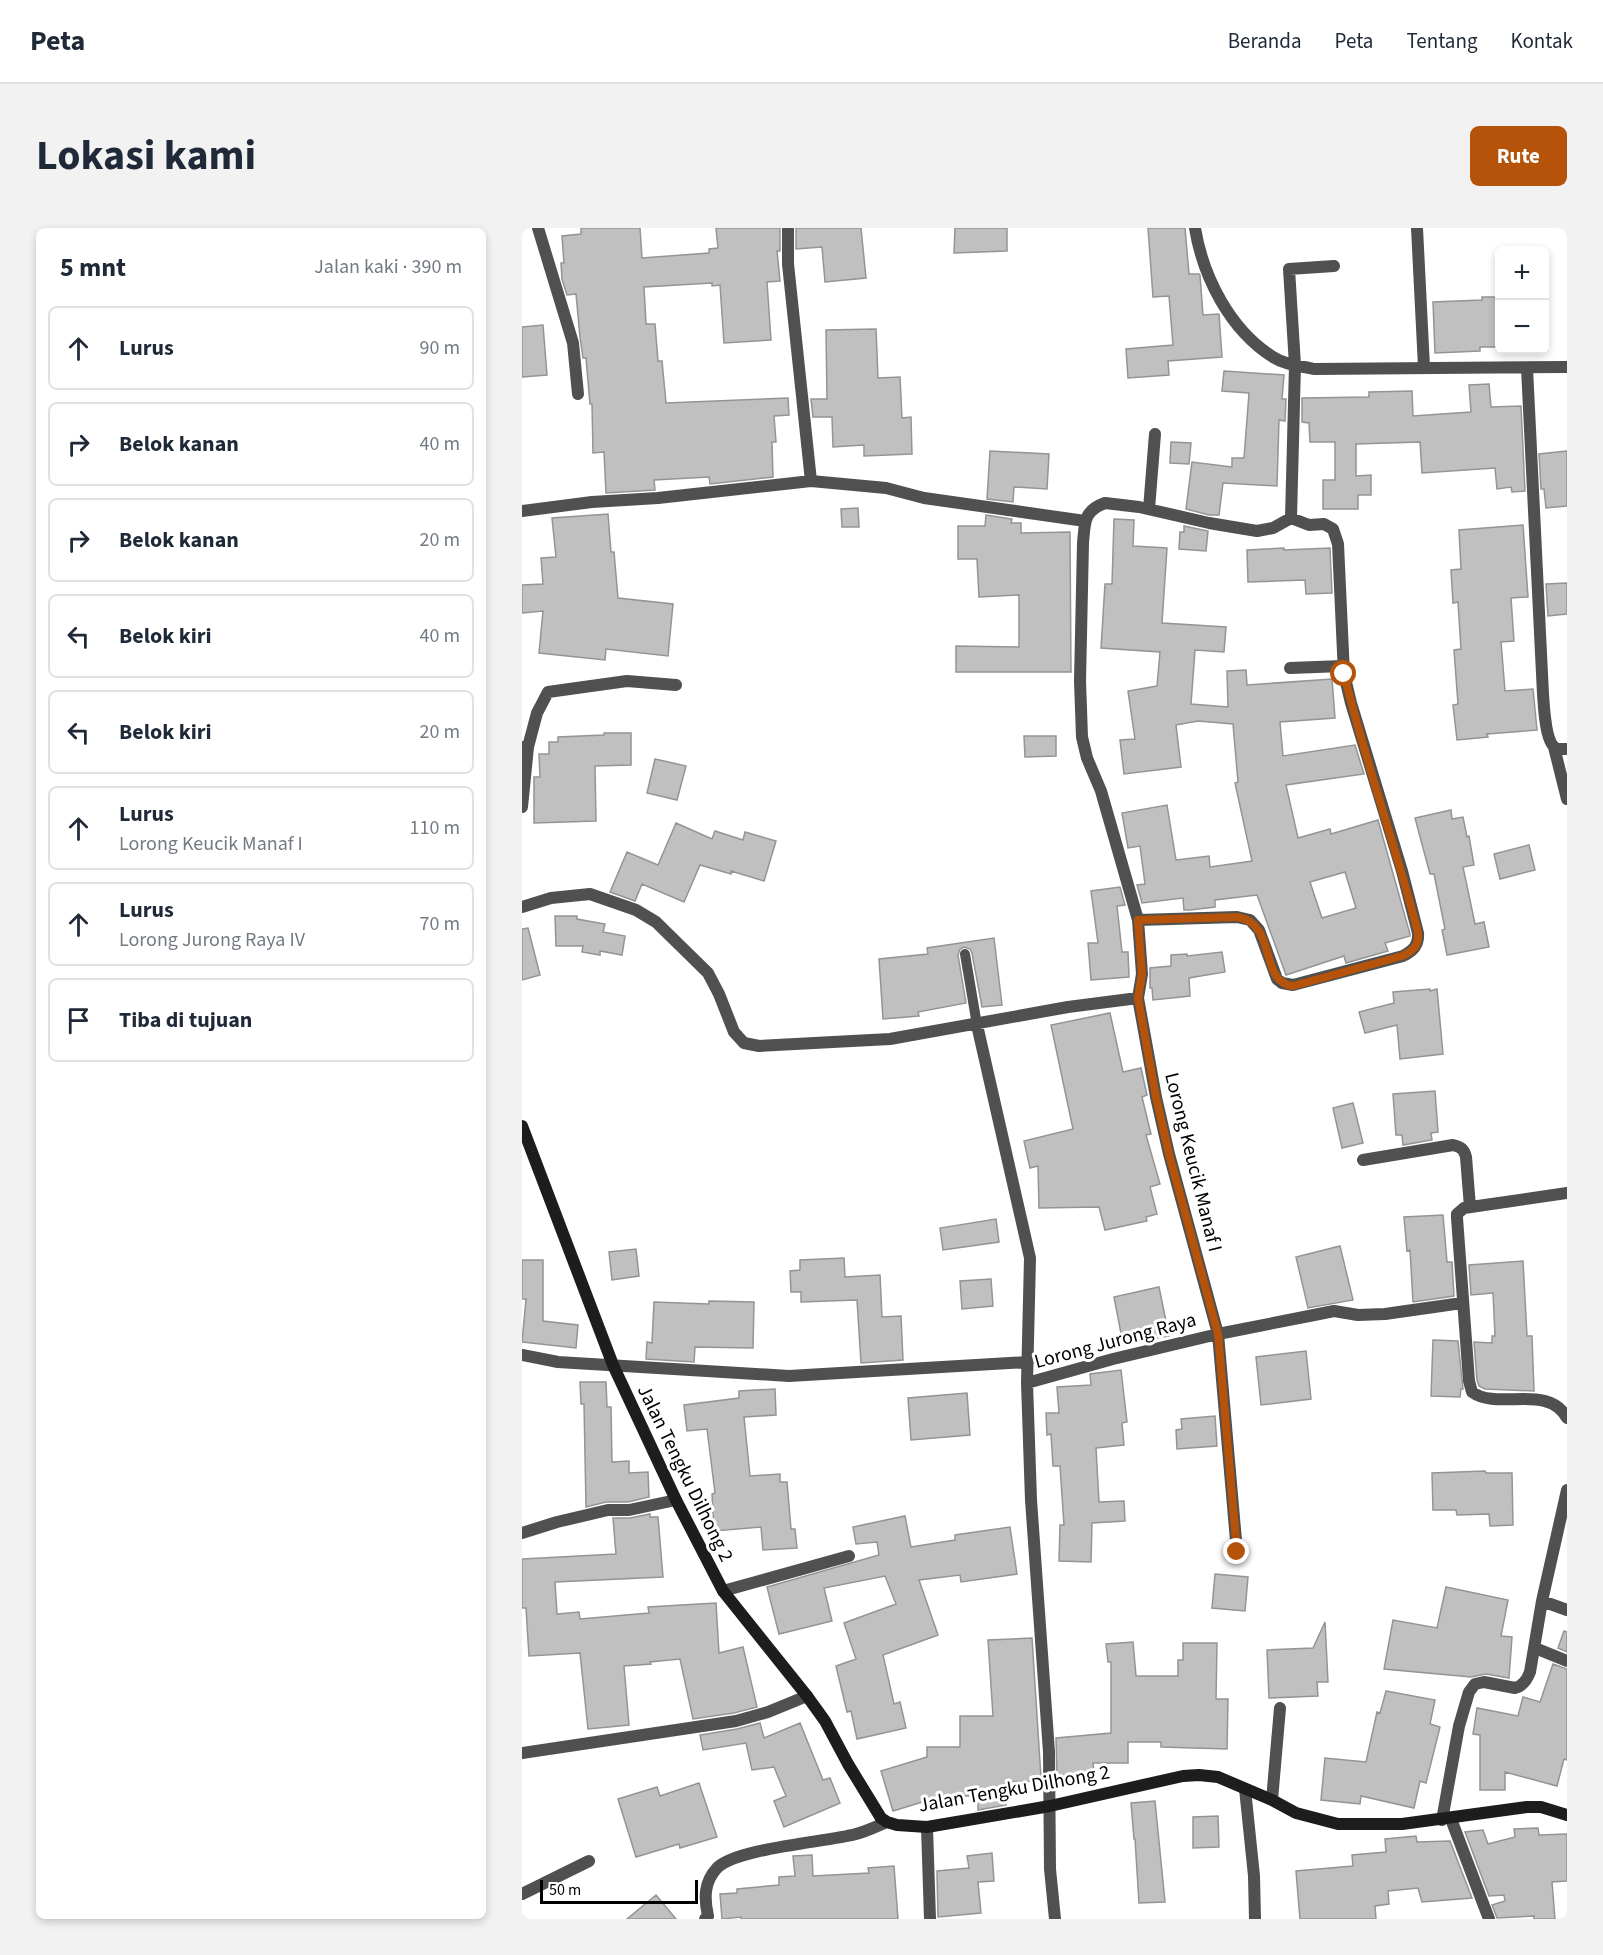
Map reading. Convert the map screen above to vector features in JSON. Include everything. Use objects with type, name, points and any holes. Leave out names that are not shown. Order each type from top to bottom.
[{"type":"street","points":[[538,228],[573,343],[578,394]]},
{"type":"street","points":[[788,228],[788,264],[811,481]]},
{"type":"street","points":[[1195,228],[1204,267],[1226,308],[1256,344],[1274,358],[1296,366],[1314,369],[1567,367]]},
{"type":"street","points":[[1417,228],[1424,367]]},
{"type":"street","points":[[1291,518],[1296,366],[1289,269],[1334,266]]},
{"type":"street","points":[[1527,368],[1543,694],[1548,734],[1561,748],[1567,799]]},
{"type":"street","points":[[1149,509],[1155,434]]},
{"type":"street","points":[[522,511],[811,481],[886,488],[924,498],[1085,521],[1092,509],[1105,503],[1149,509],[1257,531],[1273,528],[1291,518],[1310,525],[1329,526],[1336,533],[1343,666],[1351,703],[1402,871],[1418,933],[1416,946],[1402,956],[1293,986],[1277,979],[1259,930],[1251,921],[1237,917],[1138,920]]},
{"type":"street","name":"Lorong Keucik Manaf I","points":[[1085,521],[1080,681],[1082,737],[1087,758],[1101,791],[1138,920],[1142,974],[1138,998],[1156,1097],[1169,1154],[1218,1334],[1237,1552]]},
{"type":"street","points":[[1290,668],[1343,666]]},
{"type":"street","points":[[522,807],[525,747],[537,713],[548,692],[627,681],[676,685]]},
{"type":"street","points":[[522,907],[551,898],[590,894],[636,910],[656,922],[708,973],[738,1038],[759,1047],[890,1039],[1068,1007],[1138,998]]},
{"type":"street","points":[[977,1025],[1030,1258],[1027,1383],[1031,1500],[1048,1752],[1050,1869],[1055,1919]]},
{"type":"street","name":"Jalan Tengku Dilhong 2","points":[[522,1126],[613,1365],[676,1500],[723,1592],[825,1721],[874,1810],[887,1822],[927,1827],[1050,1806],[1183,1776],[1199,1775],[1218,1777],[1296,1813],[1338,1824],[1402,1824],[1527,1807],[1541,1807],[1567,1815]]},
{"type":"street","points":[[1363,1160],[1453,1145],[1459,1147],[1466,1157],[1470,1207]]},
{"type":"street","points":[[1567,1192],[1470,1207],[1461,1210],[1457,1218],[1462,1303],[1472,1392],[1483,1397],[1535,1399],[1550,1403],[1559,1407],[1567,1418]]},
{"type":"street","name":"Lorong Jurong Raya","points":[[1027,1383],[1113,1359],[1218,1334],[1334,1311],[1370,1315],[1462,1303]]},
{"type":"street","points":[[522,1354],[558,1362],[789,1376],[1028,1362]]},
{"type":"street","points":[[1488,1919],[1447,1819],[1459,1726],[1468,1692],[1475,1684],[1484,1682],[1515,1688],[1527,1680],[1567,1490]]},
{"type":"street","points":[[522,1533],[608,1510],[629,1510],[676,1500]]},
{"type":"street","points":[[723,1592],[849,1556]]},
{"type":"street","points":[[1542,1601],[1567,1610]]},
{"type":"street","points":[[1535,1648],[1567,1661]]},
{"type":"street","points":[[522,1753],[735,1720],[768,1712],[807,1696]]},
{"type":"street","points":[[1272,1800],[1280,1708]]},
{"type":"street","points":[[1245,1789],[1254,1876],[1255,1919]]},
{"type":"street","points":[[708,1918],[705,1902],[706,1888],[718,1867],[728,1861],[747,1854],[857,1834],[887,1822]]},
{"type":"street","points":[[927,1827],[930,1919]]},
{"type":"street","points":[[522,1894],[589,1861]]},
{"type":"lane","points":[[965,954],[977,1025]]},
{"type":"building","points":[[581,228],[640,228],[642,258],[709,253],[709,249],[718,248],[716,228],[780,228],[780,251],[777,251],[780,281],[767,282],[771,340],[724,343],[720,285],[712,286],[712,283],[644,287],[646,324],[655,324],[658,361],[662,361],[666,403],[788,398],[789,415],[774,416],[776,442],[772,442],[773,477],[710,484],[709,477],[654,480],[655,490],[606,493],[604,452],[593,453],[592,404],[590,404],[586,358],[583,358],[576,294],[567,295],[562,279],[561,263],[564,263],[562,236],[581,234]]},
{"type":"building","points":[[796,228],[861,228],[866,278],[825,282],[822,247],[796,249]]},
{"type":"building","points":[[955,228],[1007,228],[1007,251],[954,253]]},
{"type":"building","points":[[1148,228],[1185,228],[1189,274],[1200,275],[1203,315],[1219,314],[1222,357],[1168,361],[1169,375],[1128,378],[1126,349],[1173,345],[1169,296],[1153,297]]},
{"type":"building","points":[[1482,297],[1495,297],[1495,347],[1480,347],[1480,351],[1435,353],[1433,302],[1482,300]]},
{"type":"building","points":[[543,325],[547,375],[522,377],[522,327]]},
{"type":"building","points":[[876,329],[878,378],[900,377],[902,418],[911,417],[912,454],[864,456],[864,445],[833,447],[832,417],[813,417],[811,399],[827,399],[826,330]]},
{"type":"building","points":[[1224,371],[1284,375],[1282,399],[1286,399],[1285,421],[1279,420],[1277,486],[1223,483],[1219,515],[1209,515],[1186,509],[1192,462],[1232,467],[1232,458],[1244,458],[1249,393],[1222,391]]},
{"type":"building","points":[[1489,384],[1491,407],[1521,406],[1525,491],[1512,492],[1511,487],[1497,489],[1495,468],[1422,473],[1420,442],[1356,444],[1356,476],[1371,475],[1371,495],[1358,495],[1358,509],[1323,509],[1323,480],[1335,480],[1335,442],[1310,442],[1309,423],[1302,422],[1302,398],[1369,397],[1369,392],[1412,391],[1413,416],[1471,412],[1469,385]]},
{"type":"building","points":[[1171,442],[1191,443],[1189,464],[1170,463]]},
{"type":"building","points":[[990,451],[1049,454],[1047,489],[1014,487],[1013,502],[987,499]]},
{"type":"building","points":[[1567,451],[1567,506],[1546,508],[1544,489],[1541,489],[1539,454]]},
{"type":"building","points":[[858,508],[859,527],[842,527],[841,509]]},
{"type":"building","points":[[608,514],[618,598],[673,604],[668,656],[606,649],[605,660],[539,653],[543,611],[522,613],[522,585],[543,584],[541,558],[556,557],[552,518]]},
{"type":"building","points":[[986,515],[1012,519],[1011,523],[1021,523],[1021,533],[1070,532],[1071,672],[956,672],[956,646],[1019,647],[1019,595],[979,597],[977,559],[958,559],[958,526],[985,526]]},
{"type":"building","points":[[1114,519],[1134,520],[1133,546],[1167,548],[1162,623],[1226,627],[1224,652],[1195,650],[1191,704],[1228,707],[1227,671],[1246,670],[1247,685],[1332,679],[1335,718],[1280,722],[1283,756],[1355,745],[1364,774],[1286,785],[1298,838],[1330,829],[1331,834],[1378,820],[1410,936],[1385,943],[1388,951],[1346,963],[1344,956],[1286,975],[1257,895],[1215,900],[1215,907],[1190,910],[1184,910],[1183,898],[1142,903],[1137,885],[1145,884],[1140,846],[1128,848],[1122,813],[1167,805],[1176,860],[1209,856],[1210,867],[1252,861],[1235,783],[1238,782],[1233,724],[1198,721],[1176,725],[1181,767],[1124,774],[1120,740],[1135,739],[1128,691],[1157,686],[1160,652],[1101,648],[1105,584],[1112,584]],"holes":[[[1345,872],[1356,908],[1322,918],[1310,882]]]},
{"type":"building","points":[[1523,525],[1528,597],[1511,598],[1514,641],[1501,642],[1505,691],[1533,689],[1537,730],[1487,734],[1488,737],[1457,740],[1453,705],[1458,704],[1454,650],[1461,649],[1458,602],[1453,603],[1451,570],[1461,569],[1459,530]]},
{"type":"building","points":[[1184,526],[1208,531],[1206,551],[1179,549],[1180,532],[1184,532]]},
{"type":"building","points":[[1284,548],[1284,550],[1330,548],[1332,593],[1306,594],[1305,580],[1248,582],[1247,550]]},
{"type":"building","points":[[1567,583],[1567,614],[1548,616],[1546,584]]},
{"type":"building","points":[[604,733],[631,733],[631,765],[595,766],[596,821],[534,823],[534,777],[540,777],[539,754],[549,754],[549,742],[558,742],[558,737],[604,735]]},
{"type":"building","points":[[1024,736],[1056,736],[1056,756],[1025,757]]},
{"type":"building","points":[[655,759],[686,766],[677,800],[647,793]]},
{"type":"building","points":[[1451,810],[1452,819],[1463,817],[1467,837],[1469,836],[1474,865],[1463,867],[1475,924],[1484,922],[1489,947],[1447,955],[1442,930],[1445,929],[1434,874],[1430,874],[1415,818]]},
{"type":"building","points":[[676,823],[712,839],[715,831],[743,840],[745,832],[776,841],[764,881],[700,865],[684,902],[642,884],[635,901],[610,892],[627,852],[658,865]]},
{"type":"building","points":[[1529,845],[1535,870],[1500,879],[1494,854]]},
{"type":"building","points":[[1120,887],[1125,905],[1117,906],[1122,952],[1128,952],[1129,977],[1091,980],[1088,943],[1098,943],[1091,891]]},
{"type":"building","points":[[555,916],[577,916],[577,919],[605,924],[603,932],[625,936],[622,955],[600,951],[600,955],[582,952],[583,946],[556,946]]},
{"type":"building","points":[[528,928],[540,975],[522,980],[522,929]]},
{"type":"building","points":[[994,938],[1002,1005],[982,1007],[972,953],[970,949],[964,947],[960,949],[958,955],[966,1003],[918,1012],[919,1016],[883,1019],[879,959],[928,954],[927,948]]},
{"type":"building","points":[[1222,952],[1225,972],[1189,978],[1190,996],[1153,1000],[1152,988],[1150,988],[1150,968],[1171,966],[1171,955],[1187,954],[1187,956]]},
{"type":"building","points":[[1430,989],[1430,991],[1437,989],[1443,1054],[1400,1059],[1397,1025],[1365,1033],[1359,1012],[1394,1003],[1393,992]]},
{"type":"building","points":[[1110,1013],[1123,1072],[1141,1068],[1147,1095],[1142,1097],[1151,1134],[1146,1135],[1160,1184],[1150,1187],[1157,1214],[1146,1217],[1147,1221],[1105,1230],[1099,1207],[1039,1208],[1038,1166],[1030,1168],[1024,1141],[1073,1129],[1051,1025]]},
{"type":"building","points":[[1435,1091],[1438,1132],[1431,1133],[1432,1140],[1403,1145],[1402,1135],[1396,1135],[1393,1094]]},
{"type":"building","points":[[1353,1103],[1363,1143],[1342,1148],[1333,1108]]},
{"type":"building","points":[[1443,1215],[1447,1262],[1452,1262],[1454,1296],[1413,1302],[1410,1250],[1407,1251],[1404,1217]]},
{"type":"building","points":[[996,1219],[999,1242],[943,1250],[940,1228]]},
{"type":"building","points":[[1340,1246],[1353,1300],[1308,1308],[1296,1257]]},
{"type":"building","points":[[636,1249],[639,1276],[612,1280],[609,1252]]},
{"type":"building","points":[[844,1258],[845,1277],[880,1275],[882,1317],[901,1316],[903,1360],[861,1363],[857,1300],[801,1302],[801,1292],[791,1292],[790,1271],[800,1270],[800,1260]]},
{"type":"building","points":[[522,1260],[543,1260],[543,1321],[578,1325],[576,1348],[522,1342],[526,1299],[522,1299]]},
{"type":"building","points":[[1523,1261],[1527,1336],[1532,1336],[1534,1391],[1485,1389],[1479,1386],[1477,1380],[1474,1342],[1492,1343],[1492,1336],[1495,1336],[1493,1293],[1471,1295],[1469,1265]]},
{"type":"building","points":[[991,1279],[993,1306],[962,1309],[960,1281]]},
{"type":"building","points":[[1159,1287],[1169,1336],[1123,1344],[1114,1297]]},
{"type":"building","points":[[709,1301],[754,1302],[753,1348],[695,1347],[694,1362],[646,1359],[647,1342],[652,1343],[654,1302],[709,1304]]},
{"type":"building","points":[[1433,1340],[1458,1341],[1463,1389],[1461,1389],[1460,1397],[1431,1396]]},
{"type":"building","points":[[1306,1351],[1311,1399],[1261,1405],[1256,1357]]},
{"type":"building","points":[[1121,1370],[1127,1422],[1122,1423],[1124,1445],[1096,1448],[1099,1502],[1124,1501],[1125,1521],[1092,1523],[1091,1562],[1059,1561],[1060,1525],[1064,1525],[1060,1466],[1053,1466],[1051,1434],[1047,1435],[1046,1413],[1059,1413],[1057,1387],[1091,1385],[1090,1374]]},
{"type":"building","points":[[580,1382],[606,1382],[607,1407],[611,1407],[612,1462],[629,1461],[629,1473],[648,1472],[649,1497],[628,1502],[606,1502],[586,1507],[584,1404],[581,1404]]},
{"type":"building","points":[[775,1389],[776,1415],[744,1417],[750,1476],[780,1474],[780,1482],[787,1482],[791,1529],[795,1529],[797,1548],[763,1550],[761,1527],[714,1531],[712,1494],[715,1493],[707,1429],[687,1431],[684,1405],[739,1398],[739,1391]]},
{"type":"building","points":[[967,1393],[970,1435],[911,1440],[908,1398]]},
{"type":"building","points":[[1215,1416],[1217,1446],[1177,1449],[1176,1430],[1182,1429],[1181,1419]]},
{"type":"building","points":[[1485,1471],[1486,1473],[1512,1473],[1513,1525],[1490,1526],[1489,1514],[1457,1515],[1456,1510],[1433,1510],[1432,1473]]},
{"type":"building","points":[[650,1514],[650,1517],[658,1517],[663,1577],[555,1582],[557,1614],[579,1612],[580,1619],[649,1613],[648,1607],[716,1603],[719,1653],[743,1647],[757,1707],[693,1719],[680,1659],[650,1662],[651,1664],[624,1666],[629,1725],[588,1729],[580,1653],[529,1656],[526,1608],[522,1608],[522,1559],[616,1554],[613,1518],[630,1518]]},
{"type":"building","points":[[905,1516],[911,1547],[955,1540],[955,1535],[1010,1527],[1017,1574],[961,1582],[960,1575],[919,1580],[938,1635],[883,1655],[894,1704],[900,1702],[906,1728],[857,1739],[851,1711],[847,1712],[836,1666],[856,1659],[844,1623],[896,1604],[885,1576],[824,1588],[832,1621],[779,1634],[767,1587],[879,1555],[877,1542],[856,1544],[853,1527]]},
{"type":"building","points":[[1215,1574],[1248,1577],[1245,1611],[1212,1608]]},
{"type":"building","points":[[1446,1587],[1508,1600],[1501,1636],[1512,1637],[1509,1678],[1486,1674],[1471,1677],[1384,1669],[1393,1620],[1437,1628]]},
{"type":"building","points":[[1325,1622],[1328,1682],[1317,1682],[1318,1696],[1269,1698],[1267,1650],[1313,1648]]},
{"type":"building","points":[[1564,1631],[1567,1632],[1567,1652],[1558,1648]]},
{"type":"building","points":[[1032,1638],[1041,1778],[1037,1781],[1005,1782],[1006,1805],[978,1810],[978,1796],[942,1796],[893,1811],[881,1771],[927,1757],[927,1747],[960,1747],[960,1716],[993,1716],[988,1640]]},
{"type":"building","points":[[1133,1642],[1136,1676],[1178,1676],[1178,1660],[1183,1660],[1183,1643],[1217,1643],[1216,1699],[1228,1699],[1227,1749],[1161,1747],[1161,1742],[1128,1742],[1128,1763],[1093,1763],[1094,1772],[1057,1776],[1056,1738],[1111,1733],[1111,1662],[1108,1662],[1106,1644]]},
{"type":"building","points":[[1553,1664],[1567,1669],[1567,1760],[1564,1759],[1557,1786],[1505,1772],[1505,1790],[1480,1790],[1480,1735],[1473,1734],[1477,1708],[1518,1716],[1523,1697],[1540,1702]]},
{"type":"building","points":[[1386,1691],[1435,1700],[1430,1724],[1440,1727],[1426,1783],[1420,1781],[1414,1808],[1361,1796],[1360,1804],[1321,1800],[1325,1758],[1366,1762],[1377,1712],[1380,1713]]},
{"type":"building","points":[[760,1723],[764,1738],[800,1723],[823,1780],[830,1778],[840,1803],[784,1827],[774,1801],[786,1796],[774,1767],[752,1770],[746,1743],[703,1750],[700,1735]]},
{"type":"building","points":[[699,1783],[717,1837],[680,1848],[679,1844],[636,1857],[618,1799],[657,1787],[660,1796]]},
{"type":"building","points":[[1155,1801],[1165,1902],[1139,1903],[1131,1803]]},
{"type":"building","points":[[1218,1816],[1219,1847],[1193,1848],[1193,1817]]},
{"type":"building","points":[[1538,1828],[1539,1835],[1567,1834],[1567,1881],[1552,1882],[1555,1919],[1534,1919],[1534,1916],[1497,1918],[1492,1905],[1505,1901],[1504,1895],[1489,1896],[1465,1832],[1483,1830],[1488,1844],[1515,1837],[1514,1829]]},
{"type":"building","points":[[1416,1836],[1417,1842],[1450,1841],[1472,1898],[1422,1902],[1418,1888],[1388,1891],[1389,1904],[1375,1906],[1376,1919],[1300,1919],[1296,1871],[1353,1866],[1352,1855],[1386,1852],[1385,1839]]},
{"type":"building","points":[[992,1853],[994,1881],[978,1882],[981,1913],[938,1917],[937,1871],[969,1868],[967,1856]]},
{"type":"building","points":[[812,1855],[813,1876],[869,1873],[868,1868],[894,1866],[898,1919],[741,1919],[741,1917],[722,1919],[720,1894],[737,1893],[737,1889],[779,1885],[779,1877],[795,1876],[793,1856]]},
{"type":"building","points":[[656,1895],[676,1919],[627,1919]]},
{"type":"route","points":[[1237,1552],[1218,1334],[1169,1154],[1156,1097],[1138,998],[1142,974],[1138,920],[1245,918],[1259,930],[1277,979],[1293,986],[1402,956],[1412,951],[1416,946],[1418,933],[1344,674]]}]
